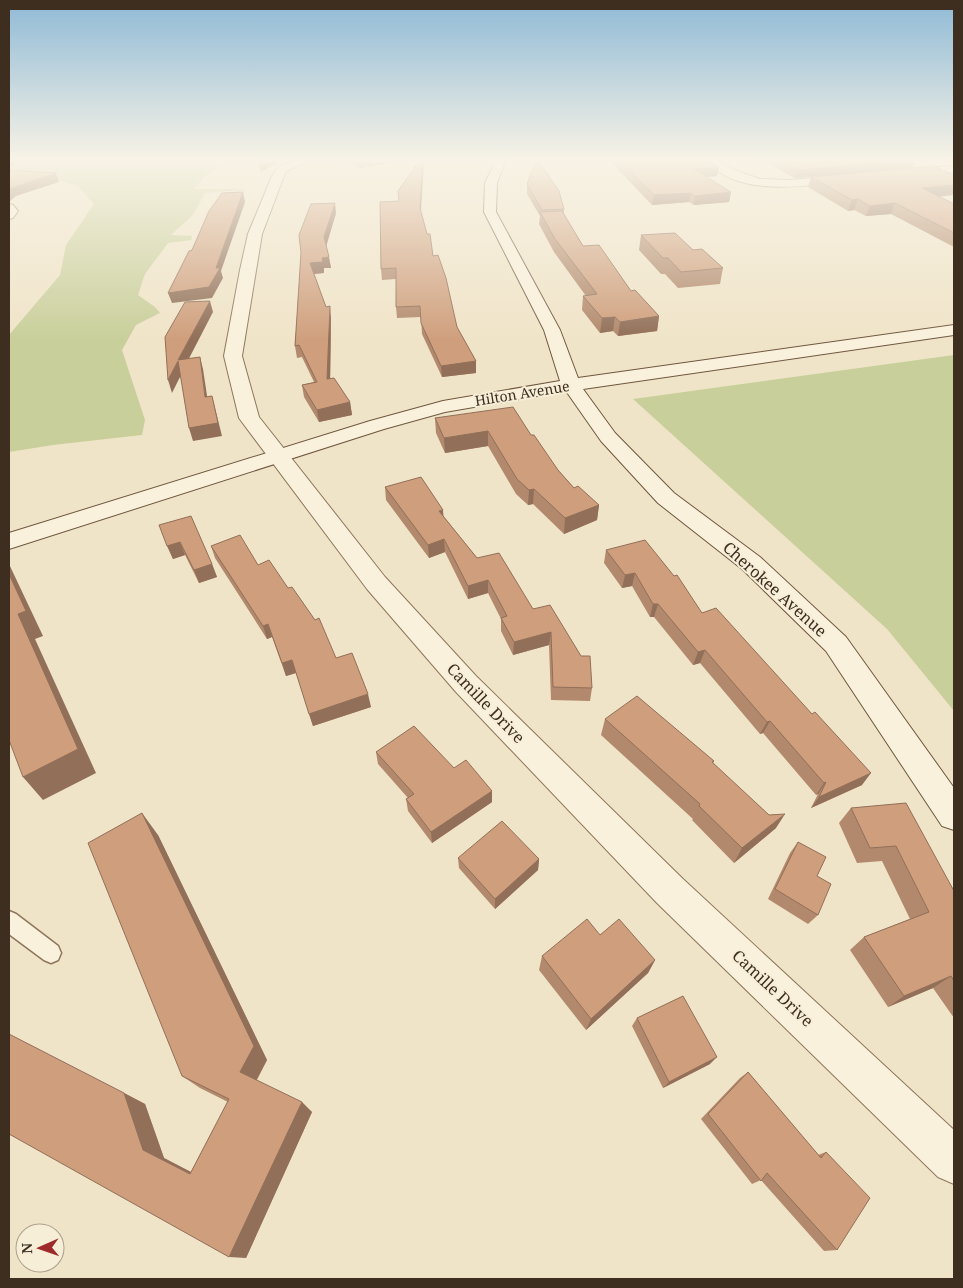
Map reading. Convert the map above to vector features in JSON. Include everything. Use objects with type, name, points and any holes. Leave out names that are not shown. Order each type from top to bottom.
[{"type":"street","name":"Camille Drive","points":[[260,220],[255,234],[247,270],[232,356],[249,418],[376,583],[466,684],[670,891],[954,1161]]},
{"type":"street","name":"Cherokee Avenue","points":[[494,220],[552,330],[571,385],[608,437],[666,498],[751,563],[836,644],[954,815]]},
{"type":"street","name":"Hilton Avenue","points":[[9,541],[377,425],[443,407],[571,385],[954,330]]},
{"type":"lane","points":[[9,921],[51,953]]},
{"type":"green space","points":[[83,220],[187,220],[171,235],[192,236],[191,240],[168,243],[145,274],[138,295],[160,313],[136,325],[122,350],[145,420],[142,435],[9,452],[9,335],[60,275],[66,245]]},
{"type":"green space","points":[[954,355],[954,711],[887,629],[633,399]]},
{"type":"building","points":[[205,220],[233,220],[216,268],[220,268],[209,287],[168,293],[189,251],[192,250]]},
{"type":"building","points":[[305,220],[329,220],[324,237],[329,257],[322,258],[323,262],[310,263],[326,307],[330,306],[327,379],[334,378],[350,402],[317,410],[302,385],[317,382],[299,345],[295,346],[301,253],[299,235]]},
{"type":"building","points":[[380,220],[423,220],[427,234],[430,234],[433,256],[438,255],[446,278],[457,327],[476,361],[441,366],[421,323],[420,306],[396,307],[396,268],[381,269]]},
{"type":"building","points":[[545,220],[567,220],[583,246],[599,245],[631,291],[635,290],[659,316],[620,322],[615,317],[602,318],[583,296],[597,294],[555,239]]},
{"type":"building","points":[[929,220],[954,220],[954,233]]},
{"type":"building","points":[[675,233],[693,250],[702,249],[723,268],[681,272],[668,258],[663,258],[641,235]]},
{"type":"building","points":[[210,301],[178,360],[200,357],[205,397],[212,396],[218,423],[189,428],[178,361],[168,380],[165,337],[185,302]]},
{"type":"building","points":[[513,407],[531,435],[534,435],[558,470],[574,488],[578,486],[599,505],[565,518],[534,489],[529,490],[517,479],[488,431],[444,438],[435,418]]},
{"type":"building","points":[[421,477],[443,510],[439,511],[477,558],[499,553],[533,609],[550,605],[581,656],[590,656],[592,688],[553,687],[551,632],[514,642],[501,618],[507,616],[488,580],[468,586],[444,539],[428,545],[385,487]]},
{"type":"building","points":[[191,516],[212,564],[194,570],[180,542],[167,546],[159,525]]},
{"type":"building","points":[[240,535],[258,565],[269,560],[288,588],[292,587],[315,620],[319,618],[336,658],[352,653],[368,694],[309,714],[292,660],[282,663],[268,624],[263,626],[211,546]]},
{"type":"building","points":[[645,540],[674,576],[677,575],[702,613],[716,608],[812,714],[815,712],[871,773],[819,797],[826,782],[824,783],[770,721],[767,722],[705,650],[698,652],[658,604],[653,604],[635,573],[625,575],[606,550]]},
{"type":"building","points":[[9,574],[26,611],[18,614],[78,749],[23,777],[9,740]]},
{"type":"building","points":[[637,696],[714,761],[712,762],[769,815],[785,814],[742,848],[699,806],[700,804],[605,719]]},
{"type":"building","points":[[414,726],[454,768],[466,760],[492,791],[431,832],[406,799],[414,794],[376,752]]},
{"type":"building","points":[[906,803],[954,891],[954,981],[951,976],[904,996],[864,937],[929,912],[896,846],[870,848],[851,808]]},
{"type":"building","points":[[142,813],[254,1046],[240,1072],[302,1102],[229,1257],[9,1134],[9,1034],[124,1093],[143,1150],[190,1174],[229,1099],[182,1076],[88,843]]},
{"type":"building","points":[[502,821],[539,859],[495,899],[458,858]]},
{"type":"building","points":[[798,842],[826,857],[817,876],[831,884],[818,915],[775,889]]},
{"type":"building","points":[[587,919],[600,935],[619,919],[655,960],[591,1019],[542,956]]},
{"type":"building","points":[[683,996],[717,1057],[669,1082],[637,1018]]},
{"type":"building","points":[[748,1072],[821,1158],[826,1152],[870,1198],[837,1250],[767,1173],[761,1181],[708,1114]]}]
